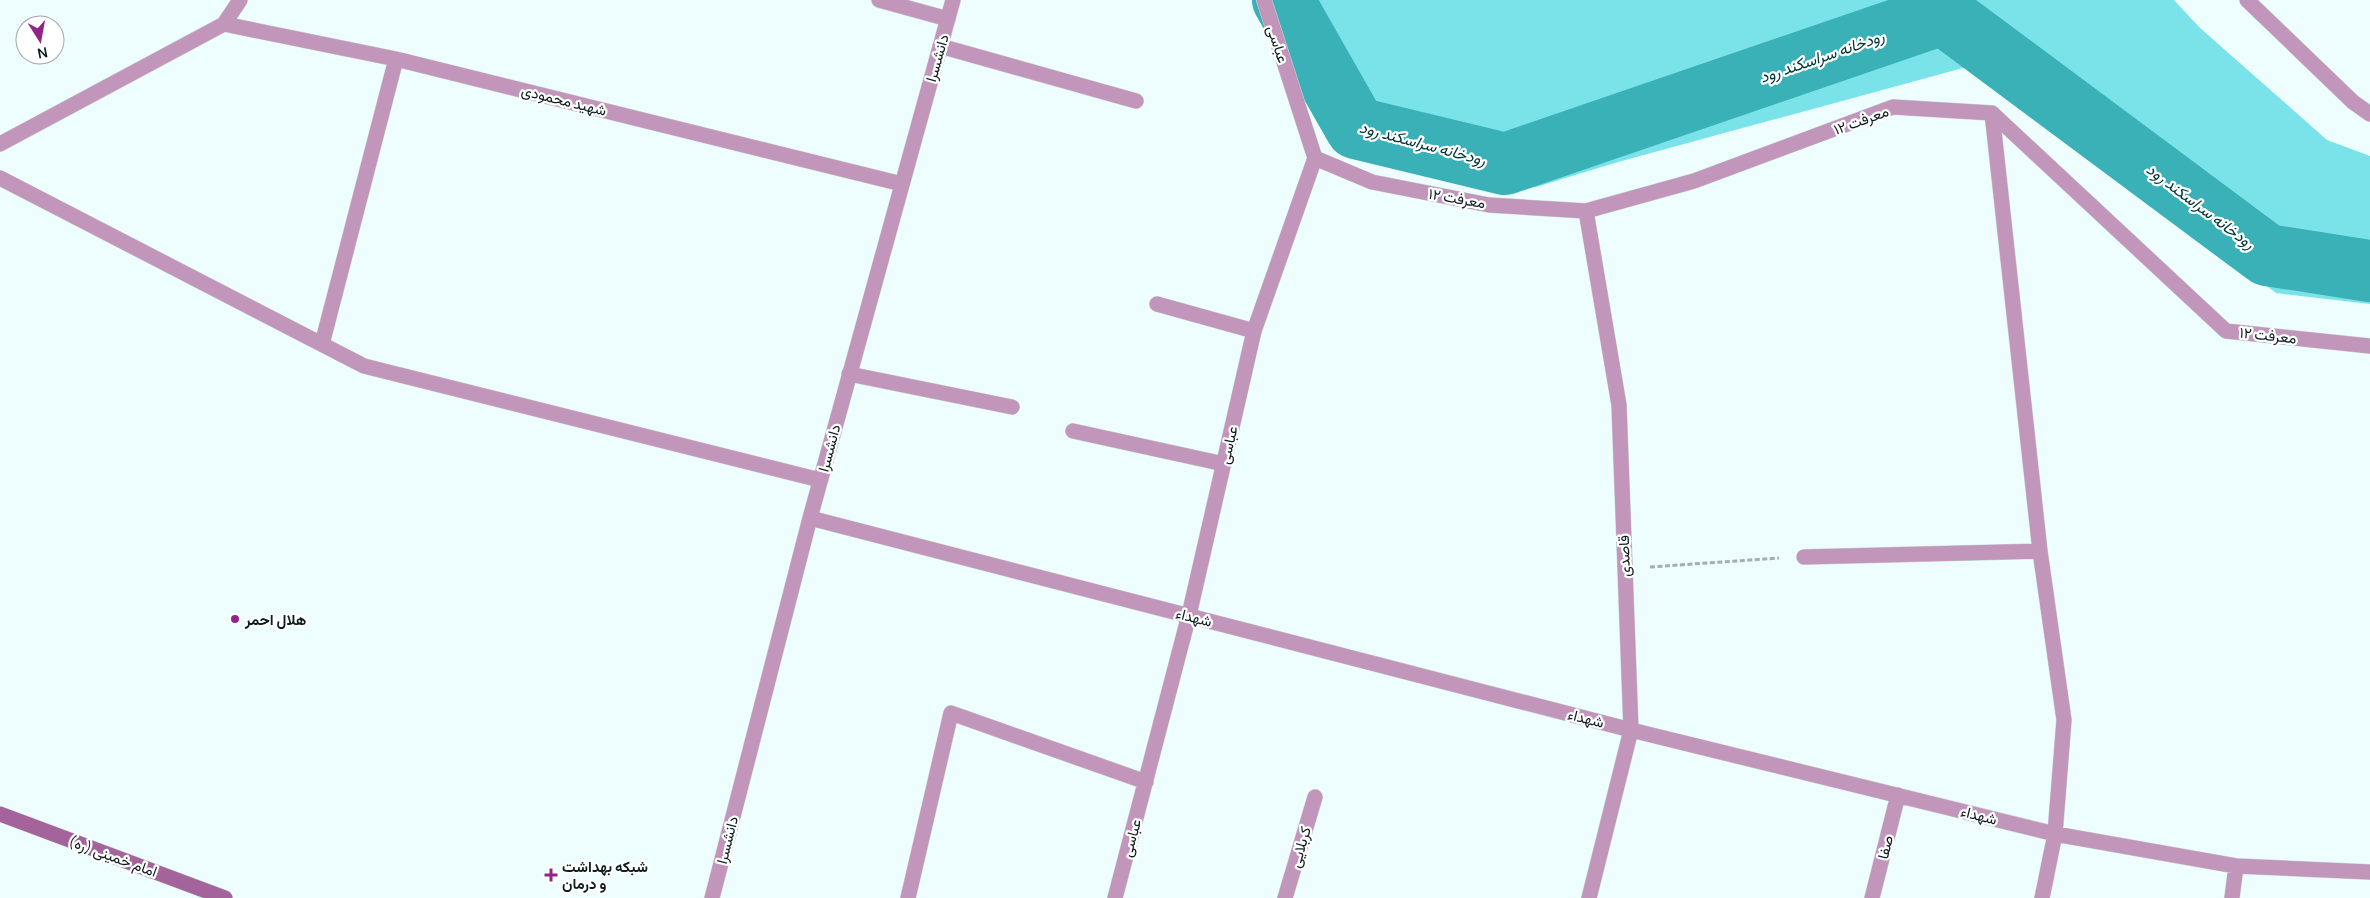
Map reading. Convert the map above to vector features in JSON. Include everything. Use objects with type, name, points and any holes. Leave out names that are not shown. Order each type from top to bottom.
[{"type":"main road","name":"امام خمینی (ره)","points":[[0,814],[225,898]]},
{"type":"street","points":[[0,144],[224,24],[240,0]]},
{"type":"street","points":[[879,0],[948,18]]},
{"type":"street","name":"دانشسرا","points":[[712,898],[820,480],[953,0]]},
{"type":"street","name":"عباسی","points":[[1115,898],[1189,616],[1254,331],[1315,158],[1264,0]]},
{"type":"street","points":[[2247,0],[2353,102],[2370,114]]},
{"type":"street","name":"شهید محمودی","points":[[224,24],[396,59],[902,184]]},
{"type":"street","points":[[940,46],[1136,101]]},
{"type":"street","points":[[322,344],[396,59]]},
{"type":"street","name":"معرفت ۱۲","points":[[1315,158],[1372,182],[1489,204],[1586,212],[1694,181],[1893,107],[1992,113],[2226,331],[2370,346]]},
{"type":"street","points":[[1992,113],[2040,551],[2064,720],[2055,834],[2042,898]]},
{"type":"street","points":[[0,178],[364,366],[820,480]]},
{"type":"street","name":"قاصدی","points":[[1586,212],[1619,405],[1631,730],[1589,898]]},
{"type":"street","points":[[1157,304],[1254,331]]},
{"type":"street","points":[[849,374],[1012,407]]},
{"type":"street","points":[[1073,431],[1224,464]]},
{"type":"street","name":"شهداء","points":[[810,518],[1631,730],[2055,834],[2236,866],[2370,872]]},
{"type":"street","points":[[1804,557],[2040,551]]},
{"type":"street","points":[[908,898],[951,713],[1146,782]]},
{"type":"street","name":"صفا","points":[[1872,898],[1898,795]]},
{"type":"street","name":"کربلایی","points":[[1286,898],[1315,797]]},
{"type":"street","points":[[2232,898],[2236,866]]},
{"type":"path","points":[[1625,568],[1804,557]]},
{"type":"shaded area","points":[[1289,0],[2174,0],[2199,27],[2327,140],[2370,156],[2370,304],[2276,293],[1974,65],[1618,162],[1536,187],[1401,162],[1318,96]]},
{"type":"waterway","name":"رودخانه سراسکند رود","points":[[1283,0],[1356,128],[1505,164],[1943,14],[2267,255],[2370,271]]},
{"type":"place","name":"هلال احمر","points":[[235,619]]},
{"type":"place","name":"شبکه بهداشت و درمان","points":[[551,875]]}]
